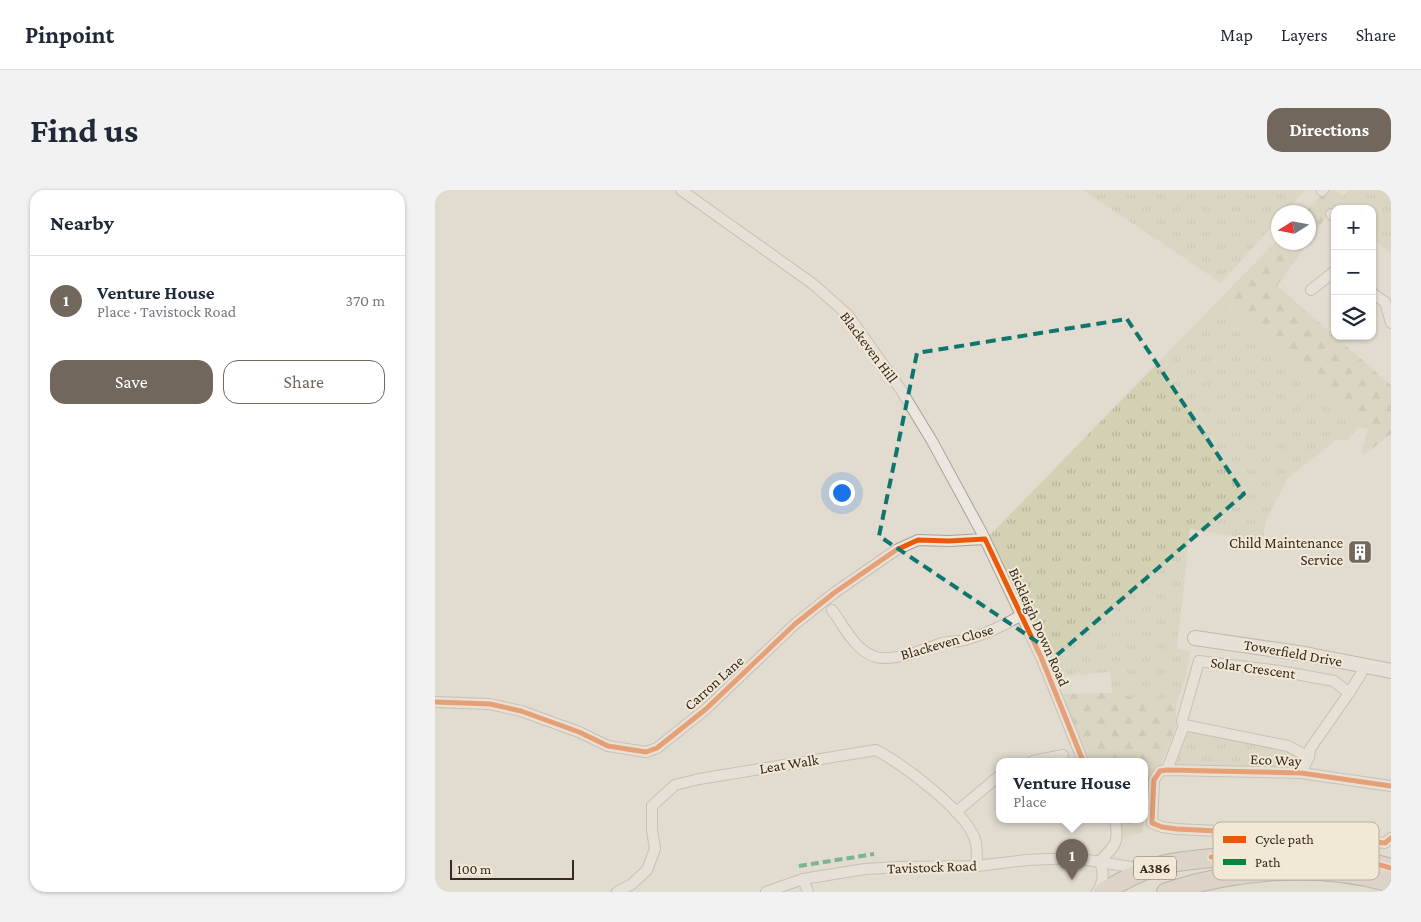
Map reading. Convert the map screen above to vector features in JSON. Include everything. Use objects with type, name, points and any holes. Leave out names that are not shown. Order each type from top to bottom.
[{"type":"highway","name":"Tavistock Road","points":[[1103,892],[1135,875],[1155,868],[1213,857]]},
{"type":"highway","name":"A386","points":[[1166,892],[1196,883],[1215,880]]},
{"type":"highway","name":"A386","points":[[1378,880],[1391,883]]},
{"type":"street","name":"Blackeven Hill","points":[[681,190],[813,284],[848,315],[901,390],[936,448],[984,536]]},
{"type":"street","points":[[1311,290],[1331,274]]},
{"type":"street","points":[[1375,295],[1385,302],[1391,322]]},
{"type":"street","name":"Bickleigh Down Road","points":[[984,536],[1041,657],[1082,758]]},
{"type":"street","name":"Carron Lane","points":[[435,702],[490,704],[521,712],[579,732],[608,746],[646,752],[657,748],[706,709],[795,624],[834,593],[896,550],[918,540],[949,541],[984,536]]},
{"type":"street","name":"Blackeven Close","points":[[832,610],[851,638],[863,651],[876,657],[893,658],[921,651],[945,642],[963,640],[984,634],[1005,625],[1021,615]]},
{"type":"street","name":"Towerfield Drive","points":[[1195,638],[1278,650],[1391,671]]},
{"type":"street","name":"Solar Crescent","points":[[1184,725],[1182,720],[1199,661],[1279,671],[1334,681],[1349,694]]},
{"type":"street","points":[[1301,773],[1309,757],[1310,749],[1349,694],[1361,674],[1363,666]]},
{"type":"street","points":[[1213,831],[1177,829],[1162,827],[1152,823],[1154,780],[1163,771],[1184,725],[1288,746],[1309,757]]},
{"type":"street","name":"Leat Walk","points":[[617,892],[632,884],[647,870],[655,849],[652,830],[652,806],[675,785],[699,779],[876,750],[895,760],[917,777],[956,812],[976,842],[977,866]]},
{"type":"street","points":[[1048,758],[1063,755]]},
{"type":"street","name":"Eco Way","points":[[1163,771],[1301,773],[1391,786]]},
{"type":"street","points":[[956,812],[996,779]]},
{"type":"street","points":[[1097,892],[1104,876],[1100,861],[1112,850],[1118,837],[1116,823]]},
{"type":"street","points":[[1379,842],[1385,843],[1391,838]]},
{"type":"street","name":"Tavistock Road","points":[[766,892],[803,879],[899,867],[977,866],[1027,860],[1075,858],[1138,869],[1155,868]]},
{"type":"street","points":[[803,879],[808,892]]},
{"type":"highlighted area","points":[[1127,319],[1244,494],[1057,655],[879,536],[917,353]]},
{"type":"green space","points":[[1083,190],[1305,190],[1291,205],[1271,205],[1271,228],[1221,283]]},
{"type":"green space","points":[[1327,190],[1335,190],[1344,196],[1335,205],[1331,205],[1331,209],[1316,231],[1316,205],[1312,205]]},
{"type":"green space","points":[[1349,190],[1391,190],[1391,253],[1376,242],[1376,205],[1335,205]]},
{"type":"green space","points":[[1271,246],[1271,250],[1303,250],[1277,286],[1331,333],[1331,340],[1339,340],[1391,385],[1391,434],[1364,455],[1361,453],[1368,429],[1358,427],[1356,423],[1219,300]]},
{"type":"green space","points":[[1219,300],[1356,423],[1358,427],[1347,441],[1336,440],[1288,478],[1267,518],[1262,541],[1190,529],[1177,649],[1191,651],[1185,679],[1176,705],[1112,693],[1110,672],[1053,677],[987,538]]},
{"type":"green space","points":[[1112,693],[1176,705],[1176,726],[1159,771],[1148,809],[1148,758],[1090,758],[1060,694]]},
{"type":"green space","points":[[1189,730],[1199,734],[1277,750],[1278,747],[1294,752],[1298,756],[1297,765],[1294,769],[1176,766],[1175,764]]},
{"type":"green space","points":[[1118,823],[1144,823],[1141,833],[1121,838]]},
{"type":"marked path","points":[[799,866],[874,854]]},
{"type":"cycle path","points":[[435,702],[490,704],[521,711],[579,732],[608,746],[646,752],[657,748],[706,709],[795,624],[834,593],[896,550],[918,540],[985,539],[1041,657],[1082,758]]},
{"type":"cycle path","points":[[1213,831],[1177,829],[1162,827],[1152,823],[1154,780],[1160,771],[1301,773],[1391,786]]},
{"type":"cycle path","points":[[1379,842],[1385,843],[1391,838]]},
{"type":"cycle path","points":[[1379,865],[1391,868]]},
{"type":"place","name":"Child Maintenance Service","points":[[1360,552]]},
{"type":"place","name":"Venture House","points":[[1072,880]]}]
